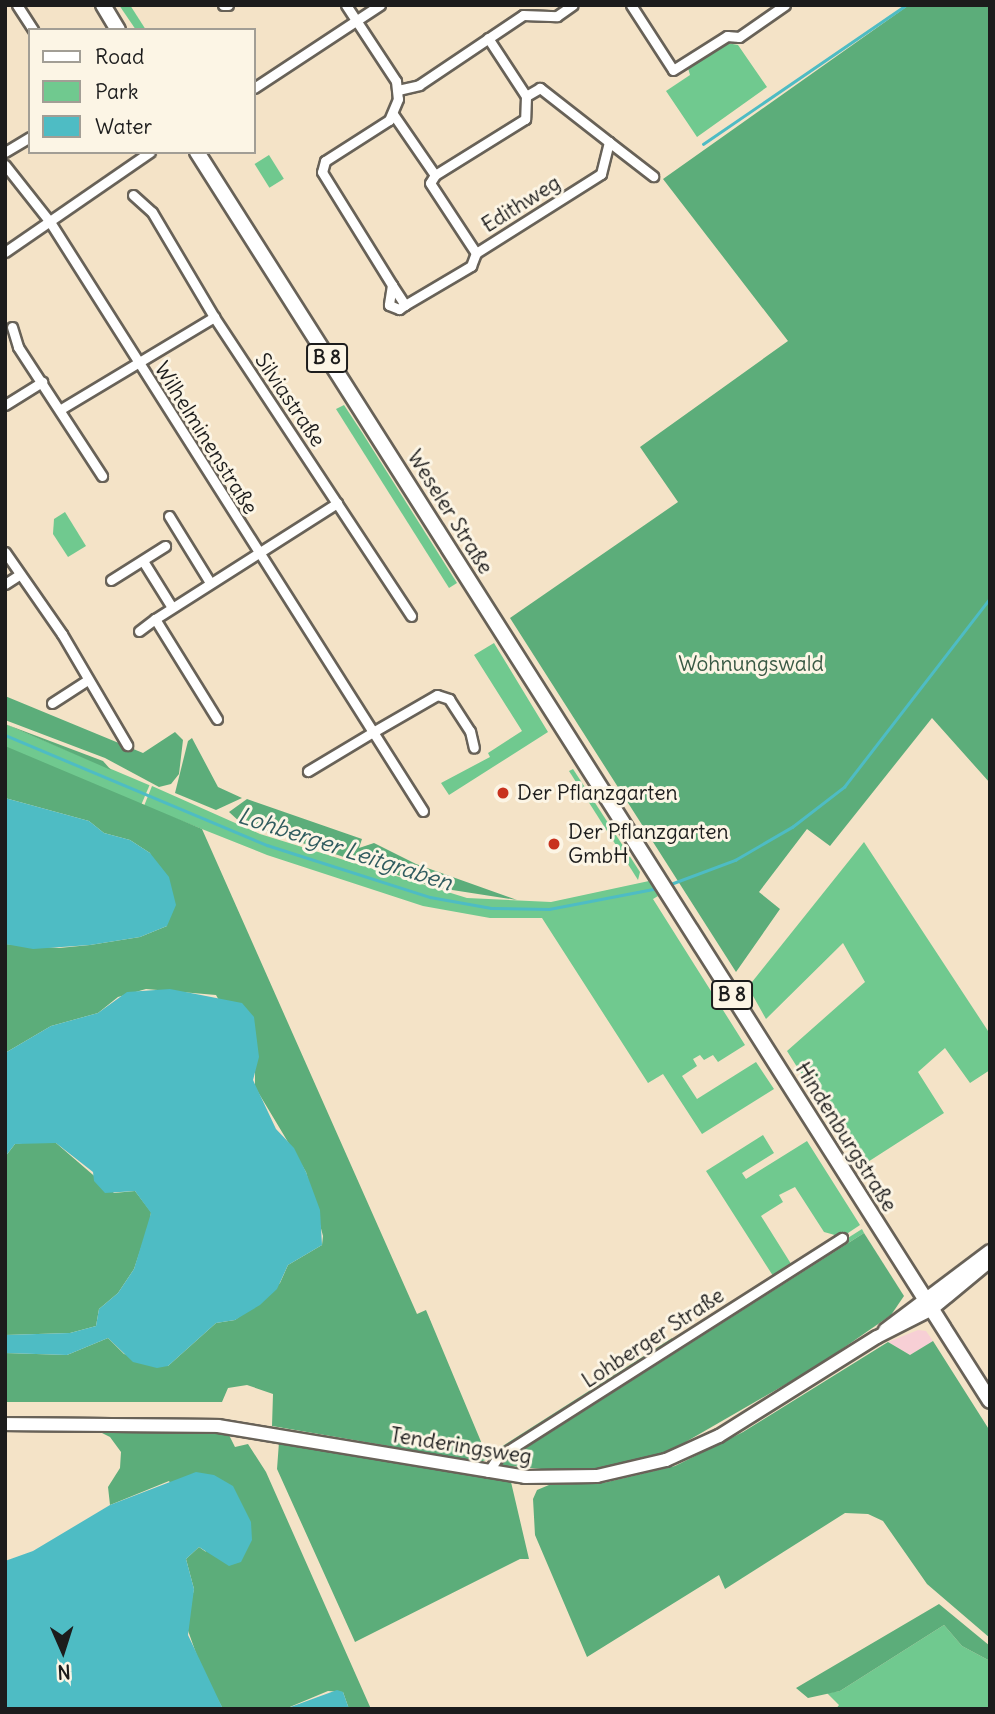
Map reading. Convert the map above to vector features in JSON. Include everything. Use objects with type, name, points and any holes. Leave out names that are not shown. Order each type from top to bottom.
[{"type":"main road","points":[[103,5],[117,28]]},
{"type":"main road","name":"Weseler Straße","points":[[198,154],[667,893]]},
{"type":"main road","name":"Hindenburgstraße","points":[[667,893],[990,1401]]},
{"type":"street","points":[[17,5],[32,28]]},
{"type":"street","points":[[223,5],[229,5]]},
{"type":"street","points":[[346,5],[398,90],[393,114],[384,125],[325,161],[322,172],[392,285],[389,305],[393,309],[405,305],[471,266],[476,253]]},
{"type":"street","points":[[256,87],[380,5]]},
{"type":"street","points":[[398,90],[419,85],[523,15],[557,16],[573,5]]},
{"type":"street","points":[[631,5],[673,70],[727,36],[738,37],[785,5]]},
{"type":"street","points":[[435,175],[525,119],[526,96],[488,38]]},
{"type":"street","points":[[526,96],[540,88],[653,176]]},
{"type":"street","name":"Edithweg","points":[[393,114],[435,175],[430,183],[476,253],[601,174],[609,142]]},
{"type":"street","points":[[5,152],[28,138]]},
{"type":"street","points":[[5,252],[147,154]]},
{"type":"street","name":"Wilhelminenstraße","points":[[5,165],[50,222],[423,811]]},
{"type":"street","name":"Silviastraße","points":[[133,195],[152,212],[214,317],[411,616]]},
{"type":"street","points":[[61,408],[214,317]]},
{"type":"street","points":[[12,327],[18,347],[61,408],[102,475]]},
{"type":"street","points":[[5,405],[42,382]]},
{"type":"street","points":[[139,631],[209,581],[337,503]]},
{"type":"street","points":[[169,516],[209,581]]},
{"type":"street","points":[[111,580],[165,546]]},
{"type":"street","points":[[5,552],[62,634],[86,681],[127,745]]},
{"type":"street","points":[[143,561],[171,607]]},
{"type":"street","points":[[5,583],[19,575]]},
{"type":"street","points":[[155,619],[217,719]]},
{"type":"street","points":[[51,703],[86,681]]},
{"type":"street","points":[[308,771],[437,695],[449,699],[470,731],[474,748]]},
{"type":"street","name":"Lohberger Straße","points":[[488,1472],[498,1457],[842,1238]]},
{"type":"street","points":[[928,1303],[990,1251]]},
{"type":"street","points":[[928,1303],[990,1261]]},
{"type":"street","name":"Tenderingsweg","points":[[5,1424],[218,1426],[488,1472],[566,1479],[666,1460],[719,1436],[928,1303]]},
{"type":"shaded area","points":[[918,1330],[926,1331],[933,1341],[910,1355],[888,1342]]},
{"type":"green space","points":[[119,5],[130,5],[145,28],[135,28]]},
{"type":"green space","name":"Wohnungswald","points":[[909,5],[990,5],[990,783],[932,718],[830,846],[807,829],[759,892],[780,909],[736,972],[510,618],[678,502],[640,447],[788,341],[663,179]]},
{"type":"green space","points":[[727,43],[738,45],[767,87],[697,137],[666,91],[690,75],[688,68]]},
{"type":"green space","points":[[269,155],[284,179],[269,188],[255,164]]},
{"type":"green space","points":[[344,405],[457,583],[449,588],[336,409]]},
{"type":"green space","points":[[65,512],[86,546],[68,557],[53,534],[54,519]]},
{"type":"green space","points":[[494,643],[548,732],[449,795],[441,783],[490,757],[488,753],[522,731],[474,655]]},
{"type":"green space","points":[[5,696],[143,753],[175,732],[183,740],[179,774],[171,784],[159,787],[105,758],[5,720]]},
{"type":"green space","points":[[5,724],[150,785],[141,806],[5,748]]},
{"type":"green space","points":[[5,724],[103,761],[111,770]]},
{"type":"green space","points":[[192,738],[218,787],[242,798],[216,810],[175,793],[188,741]]},
{"type":"green space","points":[[5,746],[202,829],[417,1314],[426,1310],[487,1456],[482,1462],[272,1426],[273,1394],[247,1385],[228,1388],[222,1402],[5,1402],[5,1353],[67,1355],[108,1338],[124,1354],[168,1366],[216,1323],[235,1320],[255,1305],[280,1283],[288,1265],[322,1245],[323,1236],[306,1172],[255,1087],[255,1063],[216,995],[146,989],[118,997],[98,1013],[51,1026],[5,1053],[5,944],[59,948],[90,945],[140,937],[167,926],[150,853],[130,840],[104,833],[89,821],[5,798]]},
{"type":"green space","points":[[573,769],[640,872],[638,880],[569,771]]},
{"type":"green space","points":[[152,786],[260,834],[467,898],[551,902],[649,881],[658,896],[653,899],[745,1045],[718,1062],[713,1055],[704,1060],[700,1055],[693,1059],[697,1066],[682,1076],[697,1099],[756,1062],[774,1089],[702,1134],[663,1074],[648,1083],[542,918],[490,918],[423,906],[267,855],[144,806]]},
{"type":"green space","points":[[247,799],[362,839],[359,848],[374,843],[416,864],[517,900],[433,887],[240,822],[229,812]]},
{"type":"green space","points":[[864,842],[990,1034],[990,1070],[970,1083],[945,1048],[918,1072],[944,1113],[860,1167],[787,1051],[865,982],[843,943],[766,1019],[748,987]]},
{"type":"green space","points":[[763,1135],[774,1153],[742,1173],[746,1179],[807,1141],[860,1225],[842,1237],[824,1232],[795,1187],[779,1195],[783,1202],[761,1216],[793,1267],[775,1279],[706,1171]]},
{"type":"green space","points":[[38,1141],[56,1143],[114,1193],[135,1191],[151,1212],[150,1221],[134,1269],[118,1293],[99,1309],[96,1326],[70,1333],[5,1335],[5,1157],[15,1144]]},
{"type":"green space","points":[[862,1229],[864,1233],[499,1465],[502,1457]]},
{"type":"green space","points":[[864,1233],[904,1296],[891,1315],[819,1365],[670,1451],[600,1468],[562,1471],[499,1465]]},
{"type":"green space","points":[[672,1338],[673,1344],[482,1462],[487,1456]]},
{"type":"green space","points":[[933,1341],[990,1431],[990,1638],[927,1584],[883,1521],[868,1514],[845,1513],[725,1589],[719,1575],[587,1657],[535,1535],[533,1499],[537,1490],[549,1485],[603,1483],[675,1466],[743,1432],[888,1342],[910,1355]]},
{"type":"green space","points":[[98,1431],[220,1432],[228,1433],[235,1447],[248,1444],[266,1472],[371,1709],[349,1709],[343,1692],[328,1691],[285,1709],[223,1709],[202,1670],[186,1625],[194,1589],[186,1559],[199,1547],[206,1552],[169,1481],[110,1505],[108,1487],[120,1468],[121,1452],[110,1437]]},
{"type":"green space","points":[[279,1442],[511,1482],[529,1559],[520,1559],[355,1642],[277,1469]]},
{"type":"green space","points":[[939,1604],[990,1646],[990,1661],[962,1646],[944,1625],[840,1691],[808,1698],[796,1688]]},
{"type":"green space","points":[[944,1625],[962,1646],[990,1661],[990,1709],[836,1709],[839,1705],[827,1693],[840,1691]]},
{"type":"water","points":[[5,798],[89,821],[104,833],[130,840],[150,853],[169,877],[176,905],[167,926],[140,937],[90,945],[33,949],[5,944]]},
{"type":"water","points":[[170,989],[242,1003],[254,1017],[259,1057],[253,1080],[276,1129],[294,1148],[306,1172],[320,1210],[322,1245],[288,1265],[277,1289],[260,1305],[235,1320],[216,1323],[168,1366],[157,1368],[133,1362],[108,1338],[67,1355],[5,1353],[5,1335],[70,1333],[96,1326],[99,1309],[118,1293],[134,1269],[151,1213],[135,1191],[105,1193],[94,1181],[93,1172],[56,1143],[15,1144],[5,1157],[5,1053],[51,1026],[98,1013],[127,992]]},
{"type":"water","points":[[196,1472],[214,1475],[233,1486],[251,1522],[252,1540],[241,1562],[229,1566],[199,1547],[186,1559],[194,1589],[188,1635],[223,1709],[5,1709],[5,1561],[33,1551],[110,1505]]},
{"type":"water","points":[[337,1690],[343,1692],[349,1709],[285,1709]]},
{"type":"waterway","points":[[703,144],[906,5]]},
{"type":"waterway","name":"Lohberger Leitgraben","points":[[668,885],[735,860],[792,827],[844,787],[990,598]]},
{"type":"waterway","name":"Lohberger Leitgraben","points":[[5,735],[267,845],[430,897],[491,908],[549,909],[658,888]]},
{"type":"place","name":"Der Pflanzgarten","points":[[503,793]]},
{"type":"place","name":"Der Pflanzgarten GmbH","points":[[554,844]]}]
